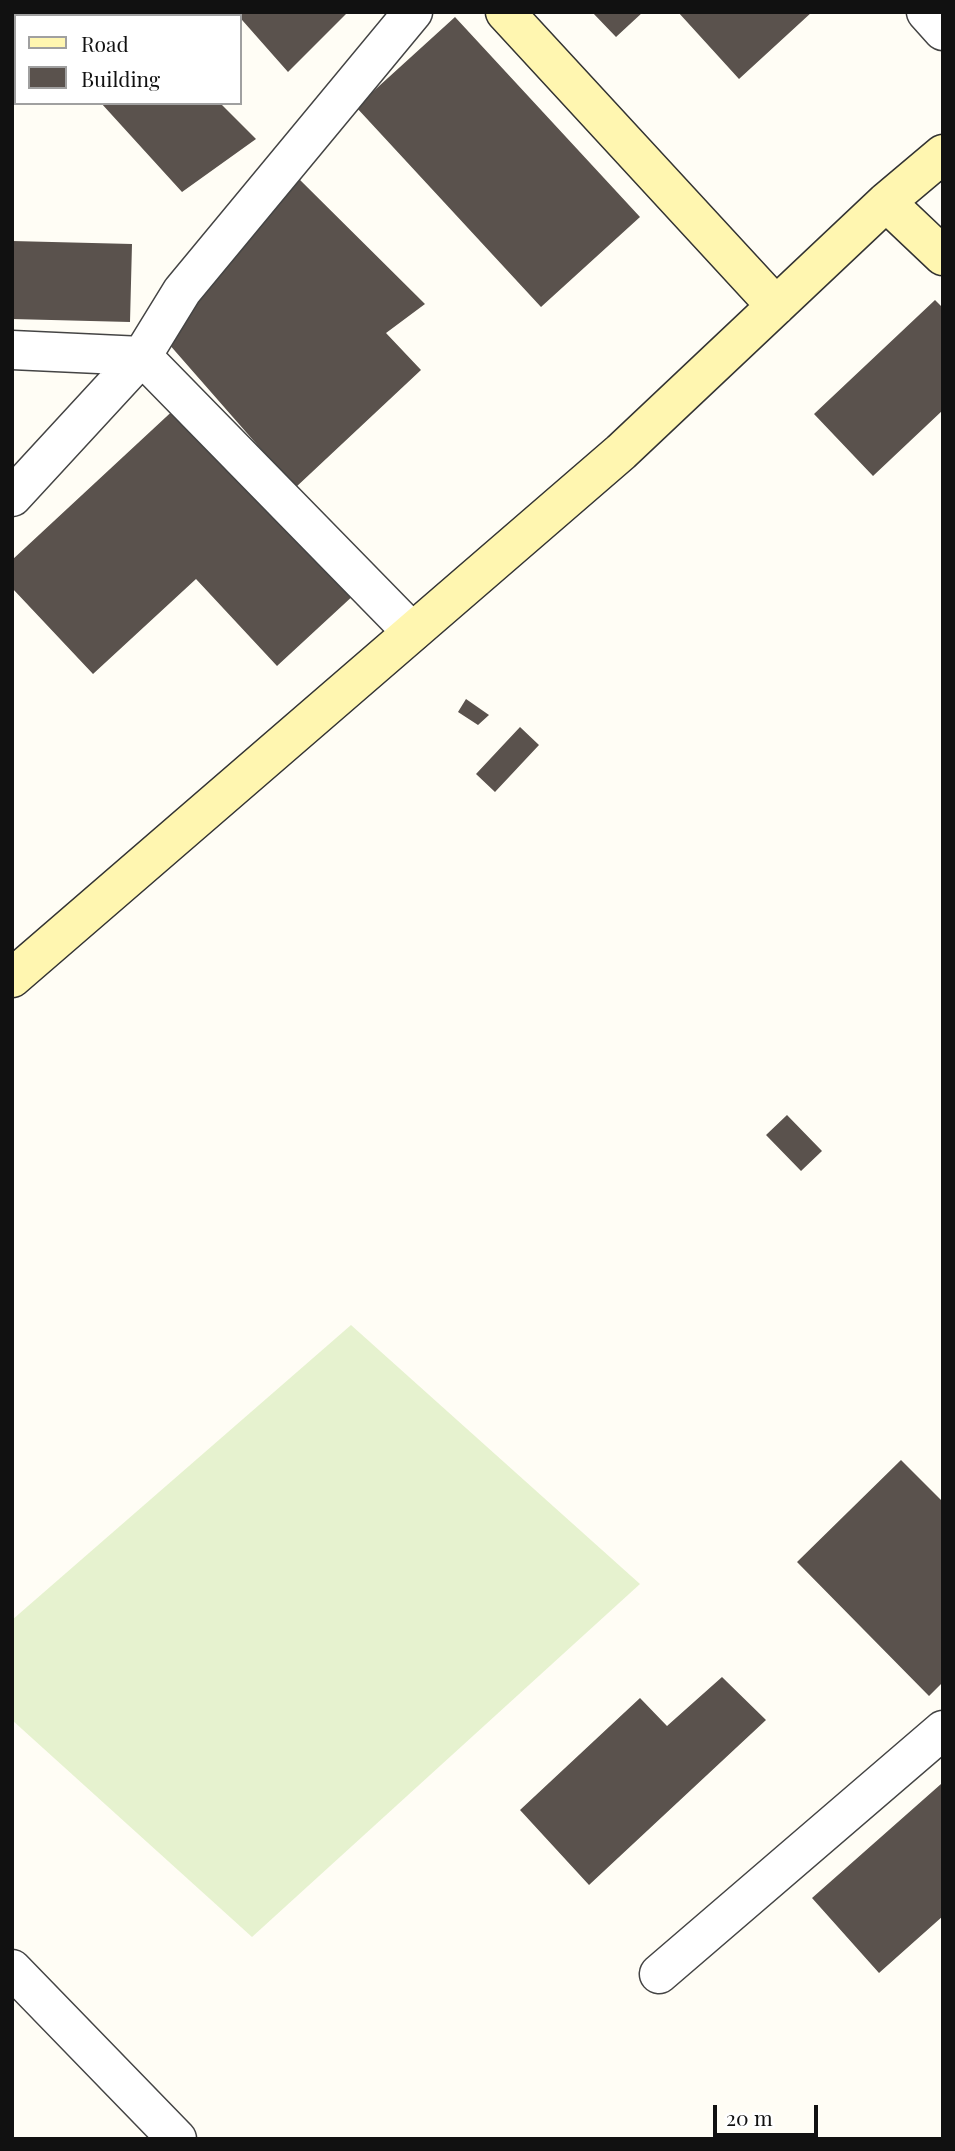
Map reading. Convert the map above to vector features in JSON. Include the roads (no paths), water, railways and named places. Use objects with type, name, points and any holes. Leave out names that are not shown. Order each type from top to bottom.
[{"type":"street","points":[[12,497],[142,356],[182,291],[413,12]]},
{"type":"street","points":[[505,12],[776,306]]},
{"type":"street","points":[[926,12],[943,31]]},
{"type":"street","points":[[12,978],[621,452],[886,202],[943,153]]},
{"type":"street","points":[[886,202],[943,256]]},
{"type":"street","points":[[12,351],[142,356],[412,632]]},
{"type":"street","points":[[659,1974],[943,1730]]},
{"type":"street","points":[[12,1969],[177,2139]]}]
